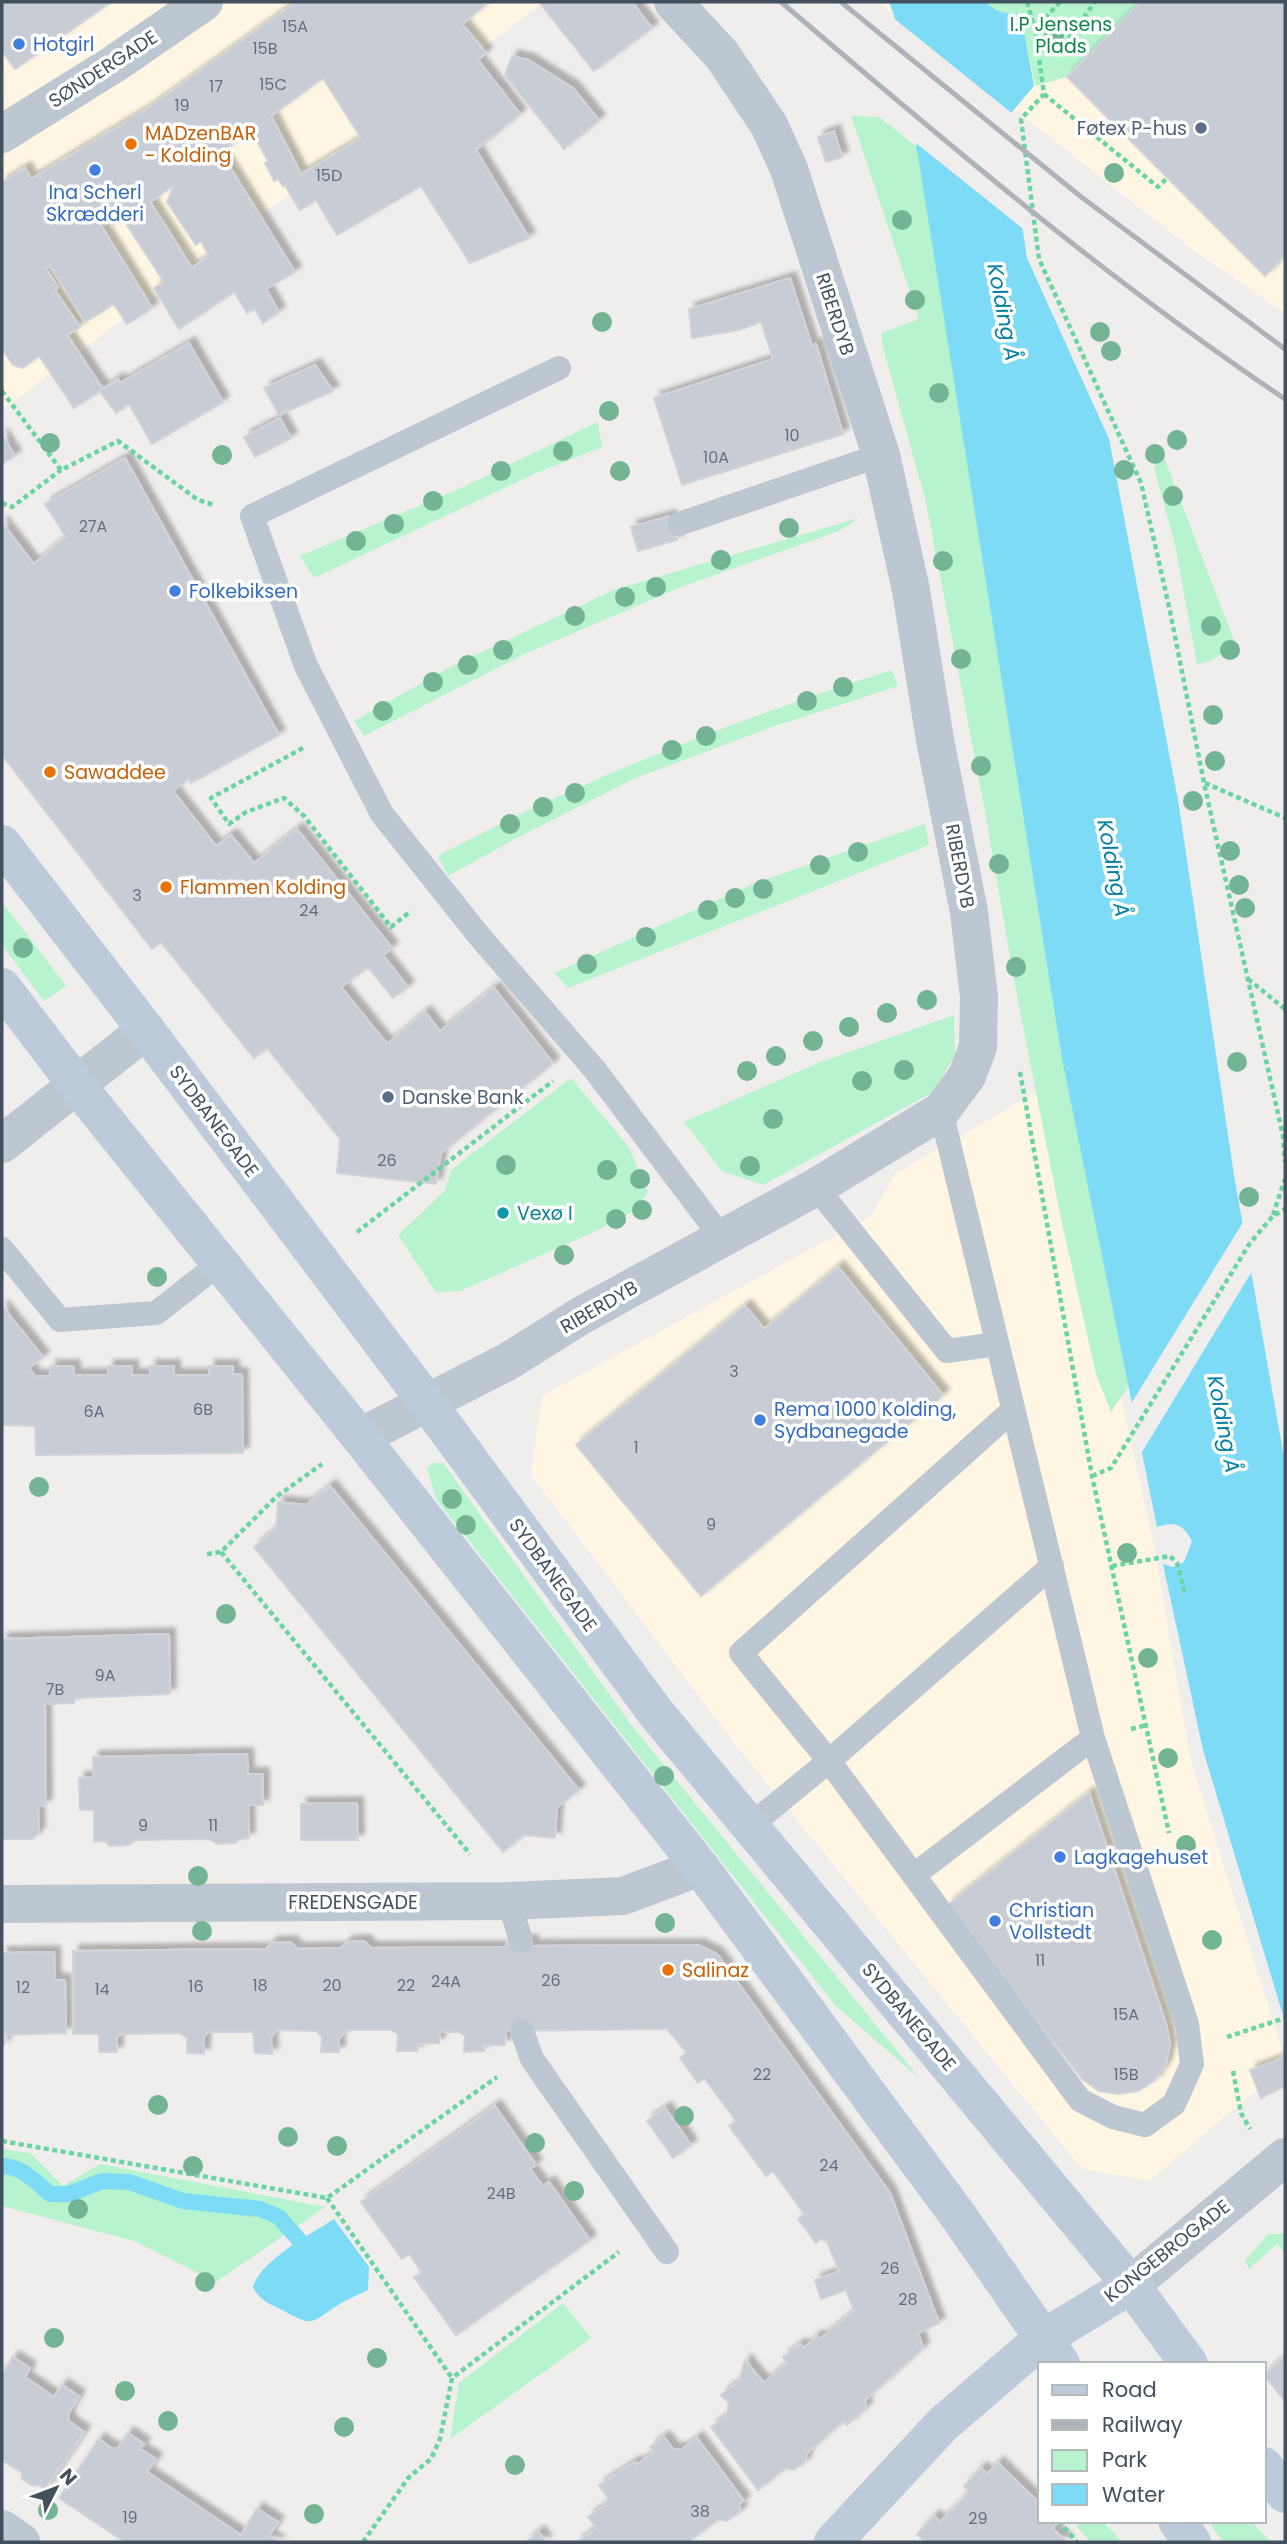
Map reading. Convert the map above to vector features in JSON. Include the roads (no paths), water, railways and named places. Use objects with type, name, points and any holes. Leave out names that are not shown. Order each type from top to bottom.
[{"type":"main road","name":"SYDBANEGADE","points":[[2,844],[320,1260],[656,1713],[1130,2285],[1188,2362]]},
{"type":"main road","points":[[2,987],[76,1084],[700,1867],[959,2217],[1051,2351]]},
{"type":"main road","name":"KONGEBROGADE","points":[[833,2542],[943,2424],[1051,2351],[1130,2285]]},
{"type":"main road","points":[[1266,2469],[1285,2494]]},
{"type":"main road","points":[[1178,2523],[1192,2542]]},
{"type":"street","name":"SØNDERGADE","points":[[2,134],[114,64],[204,2]]},
{"type":"street","name":"RIBERDYB","points":[[360,1437],[507,1362],[582,1315],[816,1187],[941,1111],[967,1076],[978,1047],[979,998],[969,912],[934,740],[911,590],[881,455],[789,169],[769,125],[722,55],[673,2]]},
{"type":"street","points":[[2,1144],[146,1030]]},
{"type":"street","name":"FREDENSGADE","points":[[2,1904],[509,1901],[623,1896],[700,1867]]},
{"type":"street","name":"KONGEBROGADE","points":[[1130,2285],[1281,2169]]},
{"type":"street","points":[[2,2529],[21,2542]]},
{"type":"lane","points":[[559,368],[252,516],[306,666],[382,814],[480,937],[584,1057],[722,1238]]},
{"type":"lane","points":[[679,524],[881,455]]},
{"type":"lane","points":[[941,1111],[1093,1738],[1187,2024],[1192,2064],[1174,2104],[1145,2125],[1112,2118],[1080,2100],[829,1761],[741,1653],[1013,1410]]},
{"type":"lane","points":[[816,1187],[947,1350],[998,1344]]},
{"type":"lane","points":[[2,1249],[60,1320],[156,1313],[220,1263]]},
{"type":"lane","points":[[751,1825],[829,1761],[1052,1566]]},
{"type":"lane","points":[[914,1875],[1093,1738]]},
{"type":"lane","points":[[509,1901],[521,1941]]},
{"type":"lane","points":[[522,2031],[532,2059],[667,2252]]},
{"type":"water","name":"Kolding Å","points":[[889,2],[987,2],[1002,12],[1021,14],[1034,86],[1006,119],[1027,258],[1109,439],[1178,800],[1234,1175],[1285,1463],[1285,2022],[1203,1750],[1163,1564],[1173,1567],[1184,1562],[1192,1541],[1178,1525],[1157,1527],[1062,1059],[897,24]]},
{"type":"water","points":[[334,2219],[369,2267],[368,2290],[310,2321],[298,2318],[260,2297],[253,2287],[266,2267],[288,2248]]},
{"type":"waterway","points":[[2,2166],[22,2172],[50,2194],[69,2194],[102,2181],[129,2182],[183,2201],[260,2209],[279,2217],[300,2241]]},
{"type":"railway","points":[[781,2],[965,157],[1091,258],[1219,354],[1285,399]]},
{"type":"railway","points":[[841,2],[1080,196],[1285,349]]},
{"type":"place","name":"Hotgirl","points":[[19,44]]},
{"type":"place","name":"Føtex P-hus","points":[[1201,128]]},
{"type":"place","name":"MADzenBAR - Kolding","points":[[131,144]]},
{"type":"place","name":"Ina Scherl Skrædderi","points":[[95,170]]},
{"type":"place","name":"Folkebiksen","points":[[175,591]]},
{"type":"place","name":"Sawaddee","points":[[50,772]]},
{"type":"place","name":"Flammen Kolding","points":[[166,887]]},
{"type":"place","name":"Danske Bank","points":[[388,1097]]},
{"type":"place","name":"Vexø I","points":[[503,1213]]},
{"type":"place","name":"Rema 1000 Kolding, Sydbanegade","points":[[760,1420]]},
{"type":"place","name":"Lagkagehuset","points":[[1060,1857]]},
{"type":"place","name":"Christian Vollstedt","points":[[995,1921]]},
{"type":"place","name":"Salinaz","points":[[668,1970]]},
{"type":"park label","name":"I.P Jensens Plads","points":[[1061,35]]}]
